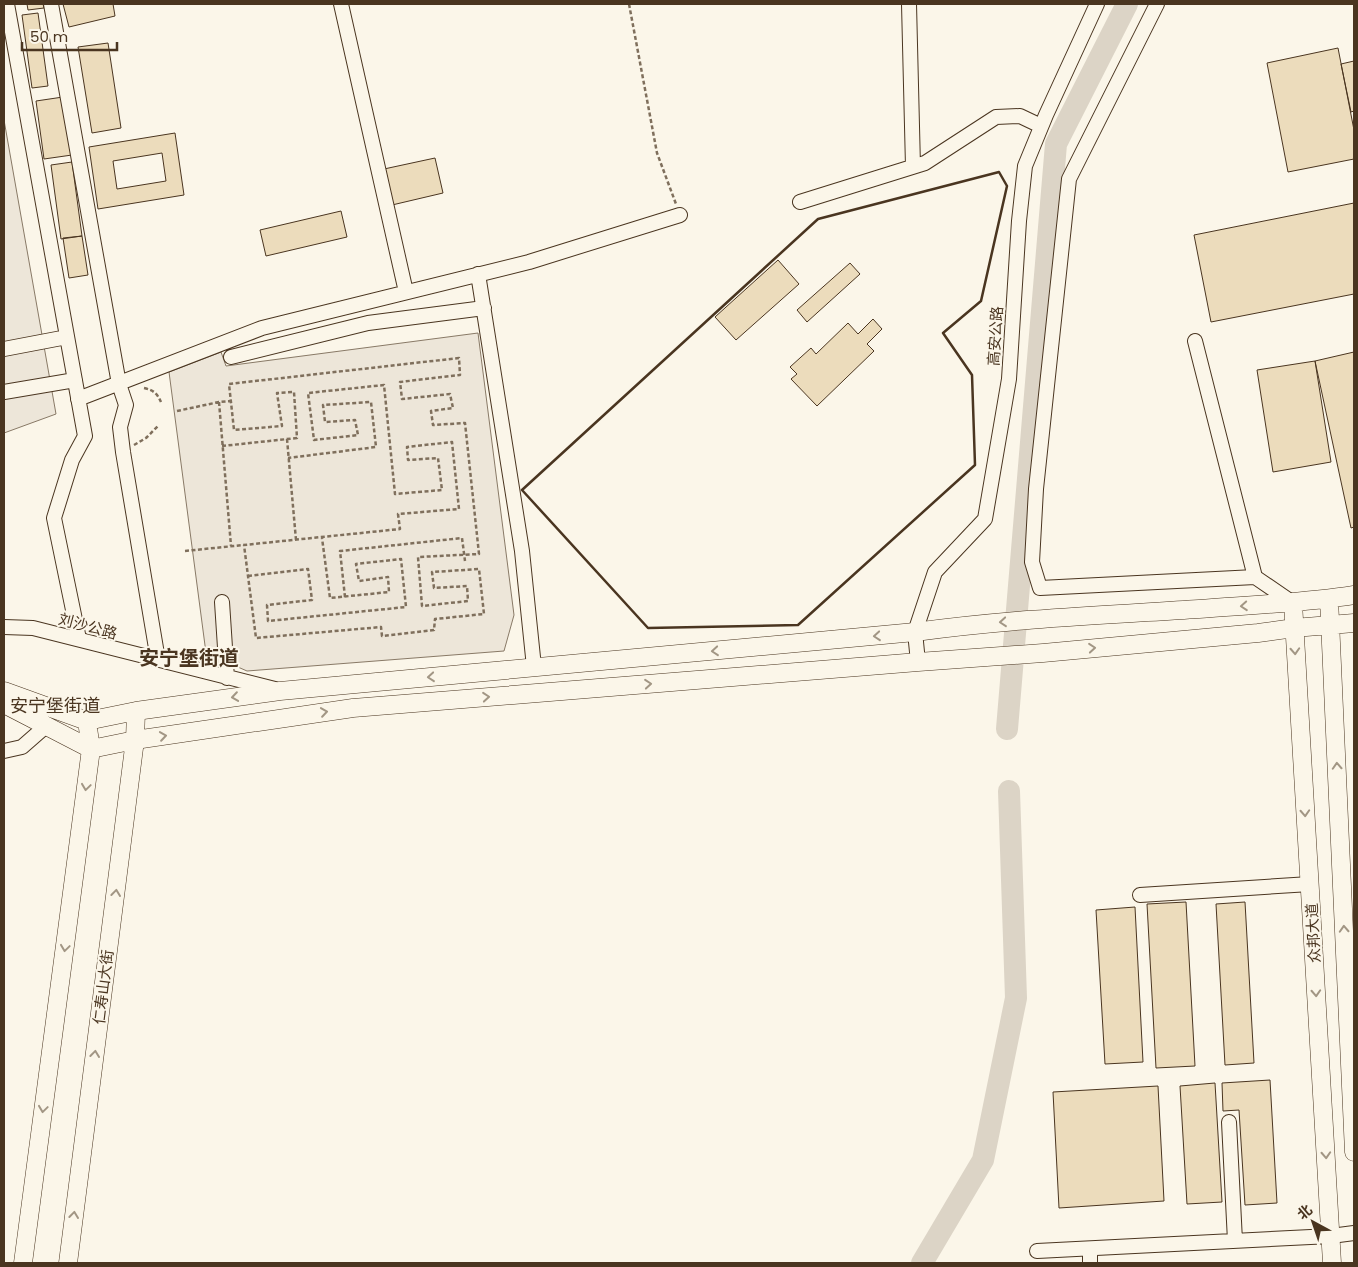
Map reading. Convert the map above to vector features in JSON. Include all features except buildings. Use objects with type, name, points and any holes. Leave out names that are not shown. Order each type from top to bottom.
[{"type":"main road","points":[[4,691],[87,721],[280,691],[915,632],[960,626],[1293,603],[1354,595]]},
{"type":"main road","name":"众邦大道","points":[[1329,599],[1354,1152]]},
{"type":"main road","name":"众邦大道","points":[[1293,603],[1332,1263]]},
{"type":"main road","points":[[4,704],[92,749],[136,740],[353,708],[1043,653],[1354,623]]},
{"type":"main road","name":"仁寿山大街","points":[[68,1263],[136,740],[136,712]]},
{"type":"main road","points":[[23,1263],[92,749],[87,721]]},
{"type":"street","points":[[7,4],[85,436],[72,460],[54,518],[79,639]]},
{"type":"street","points":[[51,4],[119,384],[126,405],[120,427],[123,452],[158,660]]},
{"type":"street","points":[[341,4],[406,292]]},
{"type":"street","points":[[909,4],[913,167]]},
{"type":"street","name":"高安公路","points":[[918,662],[915,632],[935,572],[985,519],[1009,379],[1019,222],[1025,166],[1041,126],[1097,4]]},
{"type":"street","points":[[1157,4],[1069,179],[1036,489],[1032,562],[1040,588],[1255,577],[1293,603]]},
{"type":"street","points":[[800,202],[926,163],[996,117],[1020,116],[1041,126]]},
{"type":"street","points":[[78,400],[262,328],[529,262],[680,215]]},
{"type":"street","points":[[478,274],[522,551],[534,668]]},
{"type":"street","points":[[231,357],[368,323],[484,308]]},
{"type":"street","points":[[4,349],[67,337]]},
{"type":"street","points":[[1195,341],[1255,577]]},
{"type":"street","points":[[4,392],[75,380]]},
{"type":"street","points":[[222,602],[227,678]]},
{"type":"street","name":"刘沙公路","points":[[4,627],[33,628],[280,691]]},
{"type":"street","points":[[4,750],[22,747],[46,726]]},
{"type":"street","points":[[1140,894],[1310,884]]},
{"type":"street","points":[[1229,1122],[1235,1241]]},
{"type":"street","points":[[1037,1251],[1331,1236],[1354,1233]]},
{"type":"street","points":[[1090,1249],[1090,1263]]},
{"type":"path","points":[[629,4],[657,153],[680,215]]},
{"type":"path","points":[[222,446],[297,438],[294,392],[277,393],[282,426],[234,430],[229,384],[458,358],[460,375],[400,382],[402,399],[450,394],[453,408],[431,411],[433,425],[465,423],[479,554],[418,558],[422,606],[468,601],[467,586],[434,588],[432,572],[479,569],[484,614],[435,620],[434,630],[382,636],[381,627],[256,638],[244,545]]},
{"type":"path","points":[[185,551],[400,529],[398,514],[459,509],[452,442],[407,447],[408,460],[438,458],[442,490],[395,494],[384,385],[308,392],[314,440],[358,435],[355,420],[325,422],[323,405],[371,402],[376,446],[288,458]]},
{"type":"path","points":[[177,411],[231,401]]},
{"type":"path","points":[[219,402],[231,546]]},
{"type":"path","points":[[123,452],[146,438],[158,426]]},
{"type":"path","points":[[287,439],[296,540]]},
{"type":"path","points":[[248,576],[308,569],[312,600],[267,605],[268,621],[406,607],[402,559],[356,564],[359,581],[388,577],[389,592],[330,598],[322,537]]},
{"type":"path","points":[[344,597],[340,551],[462,538],[465,561]]},
{"type":"shaded area","points":[[4,120],[56,414],[4,433]]},
{"type":"shaded area","points":[[478,333],[514,615],[504,651],[247,671],[206,653],[169,372],[221,352],[226,366]]},
{"type":"waterway","points":[[1007,729],[1056,144],[1127,4]]},
{"type":"waterway","points":[[922,1263],[983,1160],[1016,998],[1009,791]]},
{"type":"wall","points":[[999,172],[1007,186],[981,301],[943,333],[972,375],[975,465],[798,625],[648,628],[522,490],[818,219],[999,172]]},
{"type":"district","name":"安宁堡街道","points":[[189,658]]},
{"type":"district","name":"安宁堡街道","points":[[55,705]]}]
